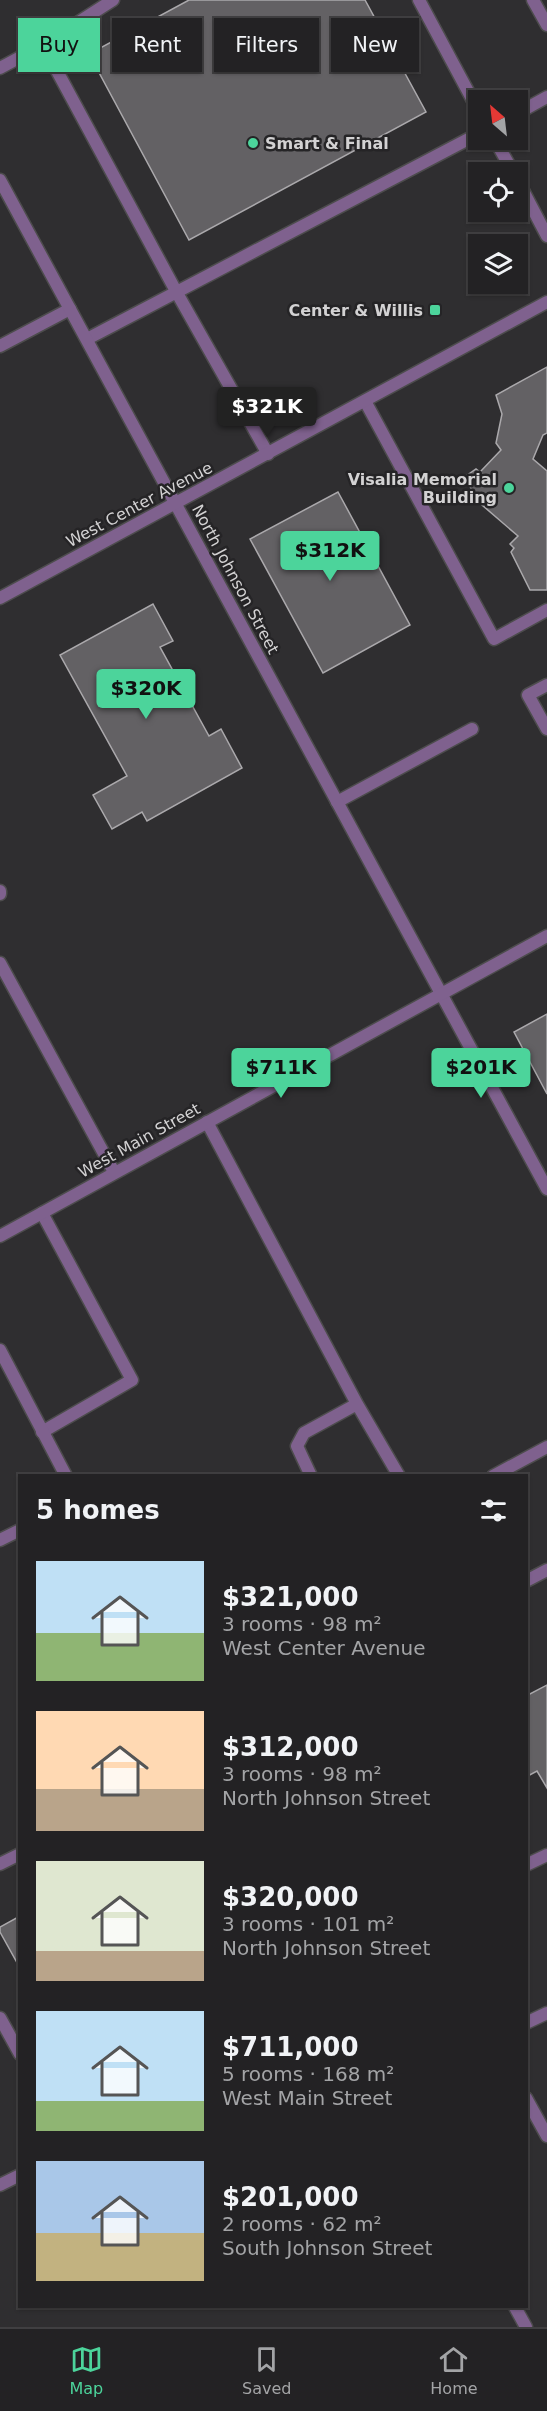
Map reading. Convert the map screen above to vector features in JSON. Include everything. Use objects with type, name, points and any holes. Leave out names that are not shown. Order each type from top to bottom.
[{"type":"street","points":[[85,18],[113,0]]},
{"type":"street","points":[[419,0],[468,91]]},
{"type":"street","points":[[533,0],[547,25]]},
{"type":"street","points":[[0,68],[18,58]]},
{"type":"street","points":[[58,72],[177,293],[268,454]]},
{"type":"street","points":[[528,107],[547,97]]},
{"type":"street","points":[[87,339],[468,139]]},
{"type":"street","name":"North Johnson Street","points":[[0,180],[547,1189]]},
{"type":"street","points":[[528,200],[547,236]]},
{"type":"street","name":"West Center Avenue","points":[[0,598],[547,302]]},
{"type":"street","points":[[0,346],[70,309]]},
{"type":"street","points":[[365,401],[494,639],[547,610]]},
{"type":"street","points":[[547,685],[528,695],[547,729]]},
{"type":"street","points":[[337,802],[472,729]]},
{"type":"street","name":"West Main Street","points":[[0,1236],[547,936]]},
{"type":"street","points":[[0,963],[114,1172]]},
{"type":"street","points":[[207,1122],[357,1404],[398,1474]]},
{"type":"street","points":[[42,1213],[132,1380],[42,1432]]},
{"type":"street","points":[[0,1350],[65,1474]]},
{"type":"street","points":[[310,1474],[297,1446],[304,1433],[357,1404]]},
{"type":"street","points":[[497,1474],[547,1447]]},
{"type":"street","points":[[0,1540],[18,1531]]},
{"type":"street","points":[[528,1580],[547,1570]]},
{"type":"street","points":[[0,1864],[18,1855]]},
{"type":"street","points":[[528,1864],[547,1855]]},
{"type":"street","points":[[528,2022],[547,2013]]},
{"type":"street","points":[[0,2018],[18,2050]]},
{"type":"street","points":[[528,2102],[547,2136]]},
{"type":"street","points":[[0,2185],[18,2176]]},
{"type":"street","points":[[516,2308],[526,2327]]},
{"type":"building","name":"Smart & Final","points":[[189,0],[365,0],[375,18],[331,18],[331,72],[404,72],[426,112],[189,240],[99,72],[100,48],[112,42],[112,72],[202,72],[202,18],[156,18]]},
{"type":"building","name":"Visalia Memorial Building","points":[[547,367],[547,433],[543,435],[533,459],[547,471],[547,590],[530,590],[511,552],[514,548],[510,544],[518,536],[475,499],[466,476],[476,469],[480,472],[501,450],[496,443],[502,414],[496,395]]},
{"type":"building","points":[[338,492],[410,625],[323,673],[250,539]]},
{"type":"building","points":[[153,604],[173,641],[160,647],[209,736],[221,729],[242,768],[147,821],[142,812],[112,829],[93,795],[127,776],[60,655]]},
{"type":"building","points":[[547,1014],[547,1094],[514,1032]]},
{"type":"building","points":[[547,1685],[547,1788],[537,1771],[528,1776],[528,1695]]},
{"type":"building","points":[[18,1917],[18,1964],[0,1932],[0,1927]]},
{"type":"place","name":"Smart & Final","points":[[253,143]]},
{"type":"place","name":"Center & Willis","points":[[435,310]]},
{"type":"place","name":"Visalia Memorial Building","points":[[509,488]]}]
